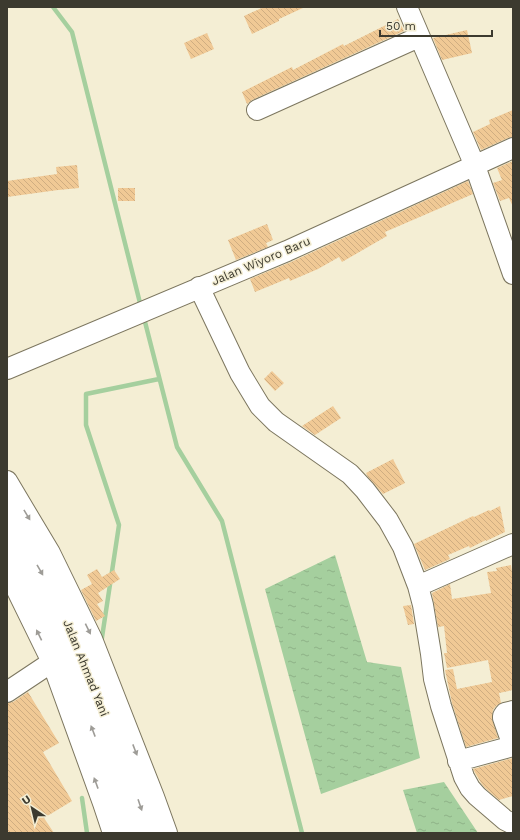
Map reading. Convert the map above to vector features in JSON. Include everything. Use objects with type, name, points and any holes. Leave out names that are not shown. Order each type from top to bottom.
[{"type":"highway","name":"Jalan Ahmad Yani","points":[[7,511],[68,622],[82,655],[149,833]]},
{"type":"highway","name":"Jalan Ahmad Yani","points":[[7,543],[46,614],[119,797],[130,833]]},
{"type":"street","points":[[407,7],[475,166],[512,272]]},
{"type":"street","points":[[256,110],[419,37]]},
{"type":"street","name":"Jalan Wiyoro Baru","points":[[7,369],[287,251],[513,148]]},
{"type":"street","points":[[199,287],[240,373],[260,406],[276,422],[350,474],[366,490],[388,520],[403,547],[418,586],[424,612],[434,679],[441,706],[464,777],[470,788],[477,796],[505,820],[513,824]]},
{"type":"street","points":[[7,481],[50,553],[92,639],[154,797],[166,833]]},
{"type":"street","points":[[418,586],[513,544]]},
{"type":"street","points":[[7,570],[52,662],[113,833]]},
{"type":"street","points":[[7,692],[52,662]]},
{"type":"street","points":[[458,761],[513,746],[503,716],[513,711]]},
{"type":"water","points":[[335,555],[367,662],[401,667],[420,758],[321,794],[265,589]]},
{"type":"water","points":[[444,782],[478,833],[417,833],[403,790]]},
{"type":"building","points":[[264,7],[305,7],[252,34],[244,16]]},
{"type":"building","points":[[398,19],[404,31],[252,100],[247,104],[242,92],[292,67],[293,70],[343,44],[344,46]]},
{"type":"building","points":[[467,30],[472,53],[442,60],[433,38]]},
{"type":"building","points":[[207,33],[214,49],[191,59],[184,43]]},
{"type":"building","points":[[513,110],[513,137],[481,150],[473,132],[490,124],[489,120]]},
{"type":"building","points":[[513,161],[513,207],[509,198],[500,201],[493,183],[502,180],[497,168]]},
{"type":"building","points":[[77,165],[79,188],[7,197],[7,181],[57,174],[56,167]]},
{"type":"building","points":[[468,181],[473,194],[385,232],[387,236],[342,262],[339,257],[318,269],[290,281],[289,278],[255,292],[250,279],[291,262]]},
{"type":"building","points":[[118,188],[135,188],[135,201],[118,201]]},
{"type":"building","points":[[267,224],[273,240],[266,243],[268,247],[236,260],[228,240]]},
{"type":"building","points":[[272,371],[284,383],[275,391],[264,379]]},
{"type":"building","points":[[333,406],[341,418],[315,435],[302,426]]},
{"type":"building","points":[[393,459],[405,483],[383,494],[366,473]]},
{"type":"building","points":[[500,506],[505,532],[470,548],[469,546],[448,555],[450,559],[425,570],[414,544],[473,516],[474,517]]},
{"type":"building","points":[[511,565],[513,579],[513,690],[499,693],[501,703],[493,710],[492,718],[498,738],[466,747],[452,703],[445,670],[453,669],[457,689],[492,682],[488,660],[447,668],[444,653],[447,653],[444,626],[438,627],[432,593],[450,584],[452,599],[491,593],[487,572],[497,571],[496,568]]},
{"type":"building","points":[[97,569],[102,577],[114,570],[120,579],[98,593],[103,601],[97,604],[105,616],[96,621],[81,590],[92,584],[87,575]]},
{"type":"building","points":[[411,605],[414,624],[408,625],[403,606]]},
{"type":"building","points":[[28,692],[59,743],[43,752],[72,801],[44,818],[54,833],[7,833],[7,703],[13,702]]},
{"type":"building","points":[[513,758],[513,796],[499,800],[485,788],[473,769]]},
{"type":"waterway","points":[[53,7],[72,32],[141,307]]},
{"type":"waterway","points":[[144,318],[177,447],[222,521],[302,833]]},
{"type":"waterway","points":[[101,644],[119,525],[86,425],[86,394],[159,379]]},
{"type":"waterway","points":[[82,798],[87,833]]}]
